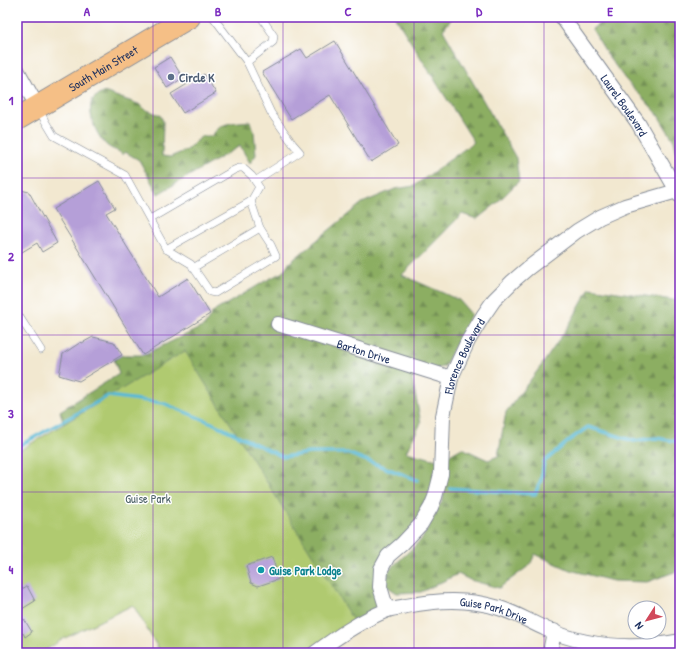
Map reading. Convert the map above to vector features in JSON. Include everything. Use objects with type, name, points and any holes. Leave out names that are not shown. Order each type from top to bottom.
[{"type":"main road","name":"South Main Street","points":[[17,119],[189,17]]},
{"type":"street","name":"Laurel Boulevard","points":[[562,17],[638,123],[657,154],[678,194]]},
{"type":"street","points":[[17,70],[38,106]]},
{"type":"street","name":"Florence Boulevard","points":[[387,610],[380,587],[381,569],[388,556],[421,524],[436,497],[440,474],[443,416],[451,378],[468,341],[494,300],[527,269],[577,231],[600,217],[625,206],[678,194]]},
{"type":"street","name":"Barton Drive","points":[[278,324],[451,378]]},
{"type":"street","name":"Guise Park Drive","points":[[315,653],[356,625],[387,610],[442,600],[476,603],[509,612],[594,648],[606,646],[651,646],[680,641]]},
{"type":"street","points":[[550,653],[554,632]]},
{"type":"lane","points":[[213,17],[247,62],[271,113],[300,152],[255,181]]},
{"type":"lane","points":[[247,62],[274,42],[274,36],[261,17]]},
{"type":"lane","points":[[38,106],[54,136],[125,175],[166,250],[191,264],[212,294],[274,258],[276,253],[260,228],[251,200]]},
{"type":"lane","points":[[150,219],[239,168],[243,168],[252,176],[259,187],[251,200],[166,250]]},
{"type":"lane","points":[[194,268],[260,228]]},
{"type":"lane","points":[[17,313],[41,350]]},
{"type":"green space","points":[[395,17],[453,17],[443,30],[516,158],[519,181],[497,203],[477,219],[462,214],[402,275],[459,300],[471,314],[445,366],[412,378],[421,423],[406,452],[441,461],[435,497],[381,569],[387,610],[356,625],[77,469],[60,411],[119,374],[114,360],[122,355],[143,355],[204,326],[213,312],[283,272],[288,264],[362,203],[395,189],[414,186],[474,142]]},
{"type":"green space","points":[[608,17],[680,17],[680,165],[674,141],[656,112],[625,79],[609,57],[592,29]]},
{"type":"green space","points":[[104,92],[141,105],[144,109],[160,115],[163,121],[162,156],[170,157],[187,150],[202,136],[212,136],[224,125],[250,121],[254,131],[256,155],[250,163],[240,146],[158,194],[139,160],[125,152],[123,155],[109,147],[97,132],[92,118],[91,104],[93,99]]},
{"type":"green space","points":[[590,288],[680,301],[680,570],[647,582],[613,581],[570,570],[535,554],[530,565],[499,588],[470,580],[458,574],[421,592],[397,593],[385,585],[388,571],[422,539],[443,499],[448,456],[462,448],[488,460],[498,456],[506,412],[544,362],[569,325]]},
{"type":"green space","name":"Guise Park","points":[[185,351],[356,625],[315,653],[161,653],[133,605],[63,639],[41,653],[17,653],[17,452]]},
{"type":"building","points":[[335,41],[398,145],[371,162],[330,95],[291,119],[262,72],[301,49],[307,58]]},
{"type":"building","points":[[170,57],[183,78],[167,88],[154,67]]},
{"type":"building","points":[[204,74],[216,93],[183,113],[171,94]]},
{"type":"building","points":[[99,181],[115,208],[106,213],[158,297],[188,278],[210,314],[143,355],[53,209]]},
{"type":"building","points":[[17,189],[29,192],[57,243],[42,252],[37,243],[17,255]]},
{"type":"building","points":[[93,337],[114,342],[122,355],[79,381],[59,375],[63,354],[81,342],[82,343]]},
{"type":"building","name":"Guise Park Lodge","points":[[272,557],[279,579],[258,586],[251,583],[246,566]]},
{"type":"building","points":[[27,586],[35,601],[22,609],[17,600],[17,592]]},
{"type":"building","points":[[20,619],[21,621],[24,619],[32,632],[25,637],[23,633],[17,637],[17,620]]},
{"type":"waterway","points":[[17,447],[108,396],[163,403],[212,423],[283,457],[309,453],[347,453],[417,480]]},
{"type":"waterway","points":[[450,488],[535,494],[541,480],[544,462],[588,427],[634,441],[656,438],[680,442]]},
{"type":"place","name":"Circle K","points":[[171,77]]},
{"type":"place","name":"Guise Park Lodge","points":[[261,570]]}]
